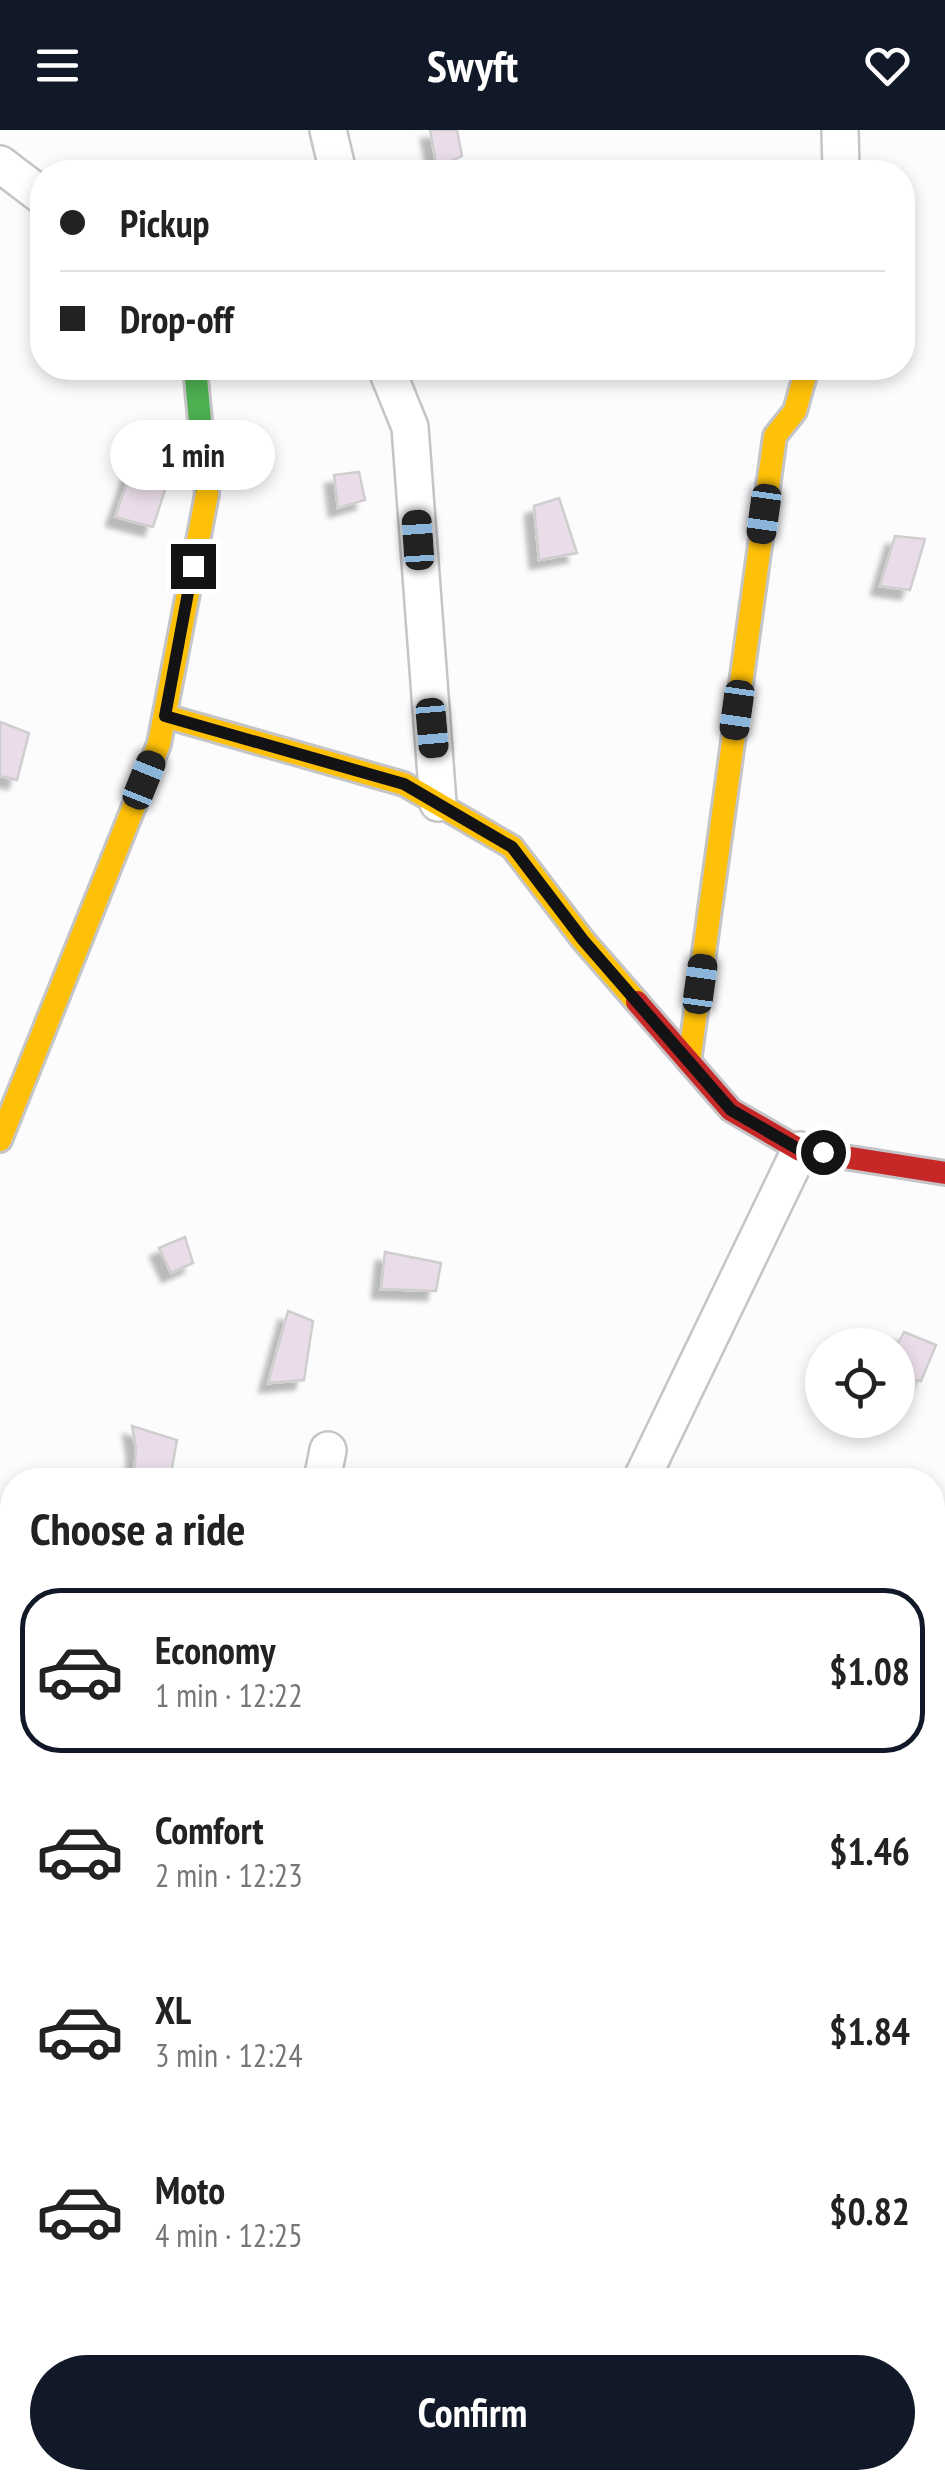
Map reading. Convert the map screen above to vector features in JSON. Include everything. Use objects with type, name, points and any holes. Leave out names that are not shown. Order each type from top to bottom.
[{"type":"street","points":[[328,130],[335,160]]},
{"type":"street","points":[[840,130],[841,160]]},
{"type":"street","points":[[0,164],[30,187]]},
{"type":"street","points":[[0,1140],[159,744],[207,492],[195,380]]},
{"type":"street","points":[[391,380],[410,427],[438,804]]},
{"type":"street","points":[[689,1062],[775,436],[795,411],[804,380]]},
{"type":"street","points":[[165,716],[404,784],[512,847],[583,940],[731,1110],[800,1150],[945,1172]]},
{"type":"street","points":[[648,1468],[800,1150]]},
{"type":"building","points":[[430,130],[457,130],[462,156],[436,160]]},
{"type":"building","points":[[137,454],[172,468],[153,527],[115,517]]},
{"type":"building","points":[[359,472],[365,500],[338,508],[334,475]]},
{"type":"building","points":[[559,498],[577,553],[539,560],[534,506]]},
{"type":"building","points":[[895,536],[925,539],[910,590],[880,586]]},
{"type":"building","points":[[0,722],[29,733],[17,780],[0,776]]},
{"type":"building","points":[[185,1237],[193,1263],[171,1273],[159,1248]]},
{"type":"building","points":[[385,1252],[441,1263],[436,1291],[381,1289]]},
{"type":"building","points":[[288,1311],[313,1321],[304,1380],[268,1383]]},
{"type":"building","points":[[915,1336],[936,1345],[921,1381],[915,1380]]},
{"type":"building","points":[[132,1426],[177,1440],[172,1468],[135,1468]]},
{"type":"traffic: fast","points":[[196,380],[207,494]]},
{"type":"traffic: slow","points":[[689,1062],[775,436],[795,411],[804,380]]},
{"type":"traffic: slow","points":[[0,1140],[159,744],[207,494]]},
{"type":"traffic: slow","points":[[165,716],[404,784],[512,847],[583,940],[637,1002]]},
{"type":"traffic: jam","points":[[637,1002],[731,1110],[800,1150],[945,1173]]},
{"type":"route","points":[[193,566],[165,716],[404,784],[512,847],[583,940],[731,1110],[800,1150],[823,1152]]}]
